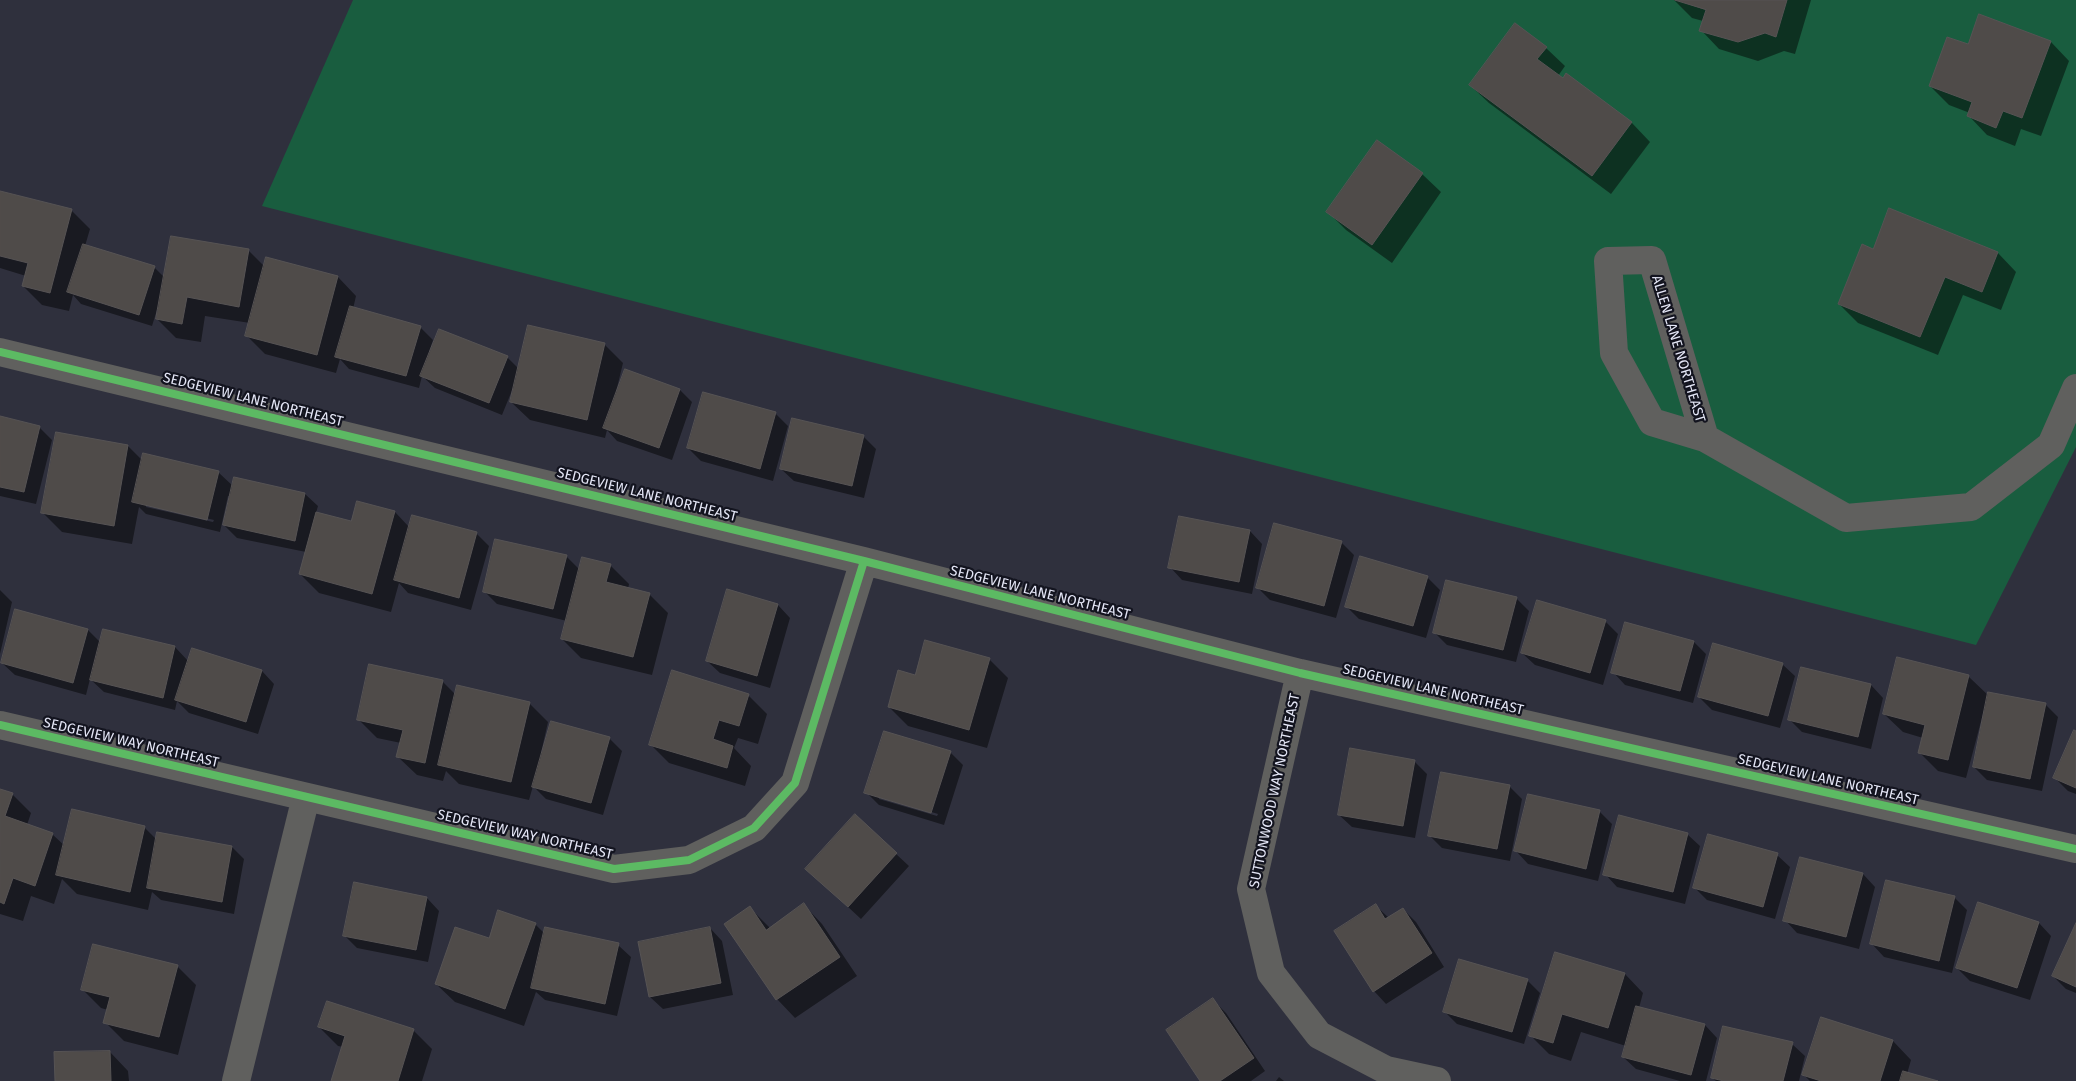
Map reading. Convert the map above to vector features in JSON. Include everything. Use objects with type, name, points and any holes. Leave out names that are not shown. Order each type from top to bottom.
[{"type":"street","name":"ALLEN LANE NORTHEAST","points":[[1705,438],[1652,260],[1608,261],[1614,353],[1652,422],[1705,438],[1846,518],[1971,507],[2051,445],[2076,388]]},
{"type":"street","name":"SEDGEVIEW LANE NORTHEAST","points":[[0,352],[864,560],[1300,673],[2076,849]]},
{"type":"street","name":"SEDGEVIEW WAY NORTHEAST","points":[[0,725],[614,869],[689,860],[754,828],[795,783],[864,560]]},
{"type":"street","name":"SUTTONWOOD WAY NORTHEAST","points":[[1300,673],[1251,889],[1271,973],[1319,1035],[1386,1070],[1436,1081]]},
{"type":"street","points":[[236,1081],[306,796]]},
{"type":"green space","points":[[353,0],[2076,0],[2076,447],[1976,645],[262,206]]},
{"type":"building","points":[[1675,0],[1787,0],[1776,37],[1765,33],[1738,42],[1699,31],[1706,10]]},
{"type":"building","points":[[1979,14],[2051,41],[2022,118],[2003,111],[1996,128],[1967,116],[1972,102],[1929,86],[1947,37],[1968,44]]},
{"type":"building","points":[[1515,23],[1547,47],[1537,59],[1563,78],[1566,73],[1632,122],[1592,176],[1469,85]]},
{"type":"building","points":[[1377,140],[1423,173],[1372,245],[1326,212]]},
{"type":"building","points":[[0,191],[72,209],[50,293],[22,286],[28,263],[0,256]]},
{"type":"building","points":[[1889,208],[1998,252],[1982,292],[1945,277],[1920,337],[1838,304],[1862,244],[1873,249]]},
{"type":"building","points":[[171,236],[249,249],[239,307],[187,297],[182,324],[156,319]]},
{"type":"building","points":[[83,244],[155,266],[139,315],[67,292]]},
{"type":"building","points":[[266,257],[338,276],[317,355],[245,336]]},
{"type":"building","points":[[350,306],[421,326],[406,376],[335,357]]},
{"type":"building","points":[[528,325],[605,343],[587,420],[510,402]]},
{"type":"building","points":[[439,329],[508,356],[489,403],[420,376]]},
{"type":"building","points":[[625,369],[680,389],[659,448],[603,428]]},
{"type":"building","points":[[703,392],[776,412],[760,469],[687,448]]},
{"type":"building","points":[[0,416],[40,426],[24,492],[0,487]]},
{"type":"building","points":[[792,418],[864,435],[852,486],[780,469]]},
{"type":"building","points":[[56,432],[128,445],[114,526],[41,513]]},
{"type":"building","points":[[143,453],[219,471],[207,520],[132,502]]},
{"type":"building","points":[[234,477],[305,493],[295,541],[223,525]]},
{"type":"building","points":[[357,501],[395,511],[372,594],[299,574],[316,512],[351,521]]},
{"type":"building","points":[[412,515],[477,532],[459,598],[394,580]]},
{"type":"building","points":[[1179,516],[1250,530],[1239,582],[1168,568]]},
{"type":"building","points":[[1274,523],[1342,541],[1324,606],[1256,588]]},
{"type":"building","points":[[495,539],[567,555],[553,609],[483,592]]},
{"type":"building","points":[[1360,556],[1428,576],[1413,626],[1345,607]]},
{"type":"building","points":[[582,557],[611,564],[606,582],[650,593],[633,657],[561,639]]},
{"type":"building","points":[[1446,580],[1517,597],[1503,650],[1433,633]]},
{"type":"building","points":[[727,589],[778,604],[757,676],[706,661]]},
{"type":"building","points":[[1537,600],[1606,620],[1590,673],[1521,653]]},
{"type":"building","points":[[15,609],[88,629],[73,683],[1,663]]},
{"type":"building","points":[[1625,622],[1694,641],[1680,691],[1611,673]]},
{"type":"building","points":[[103,629],[175,646],[163,698],[90,680]]},
{"type":"building","points":[[925,640],[990,658],[969,730],[888,707],[898,670],[915,675]]},
{"type":"building","points":[[1713,643],[1783,663],[1768,716],[1698,697]]},
{"type":"building","points":[[192,648],[262,670],[246,722],[175,700]]},
{"type":"building","points":[[1897,657],[1969,675],[1948,760],[1918,753],[1925,725],[1883,714]]},
{"type":"building","points":[[369,664],[443,680],[425,763],[396,757],[403,730],[357,720]]},
{"type":"building","points":[[1801,667],[1871,684],[1858,737],[1788,720]]},
{"type":"building","points":[[672,670],[749,694],[739,726],[719,720],[713,739],[733,746],[727,768],[649,745]]},
{"type":"building","points":[[457,685],[530,702],[511,782],[438,765]]},
{"type":"building","points":[[1988,692],[2046,703],[2030,779],[1973,767]]},
{"type":"building","points":[[551,721],[610,737],[591,803],[532,787]]},
{"type":"building","points":[[2074,730],[2076,731],[2076,788],[2053,778]]},
{"type":"building","points":[[884,731],[951,751],[931,813],[864,793]]},
{"type":"building","points":[[1350,748],[1415,760],[1403,826],[1338,815]]},
{"type":"building","points":[[1441,772],[1510,785],[1497,849],[1428,836]]},
{"type":"building","points":[[0,789],[13,793],[5,816],[53,833],[35,886],[13,878],[4,904],[0,902]]},
{"type":"building","points":[[1528,794],[1600,810],[1586,869],[1514,851]]},
{"type":"building","points":[[72,809],[145,826],[130,892],[56,875]]},
{"type":"building","points":[[855,814],[897,853],[848,907],[805,869]]},
{"type":"building","points":[[1619,815],[1688,833],[1673,892],[1603,875]]},
{"type":"building","points":[[157,832],[232,846],[222,902],[147,888]]},
{"type":"building","points":[[1708,834],[1778,853],[1763,907],[1693,888]]},
{"type":"building","points":[[1800,857],[1863,873],[1846,937],[1783,921]]},
{"type":"building","points":[[1886,880],[1955,896],[1939,961],[1870,944]]},
{"type":"building","points":[[354,882],[427,897],[416,950],[343,936]]},
{"type":"building","points":[[1978,902],[2039,922],[2017,988],[1956,968]]},
{"type":"building","points":[[804,903],[840,957],[776,1000],[724,924],[750,906],[766,930]]},
{"type":"building","points":[[1376,904],[1385,919],[1403,908],[1432,953],[1373,992],[1334,931]]},
{"type":"building","points":[[498,910],[536,923],[505,1009],[435,984],[455,927],[489,938]]},
{"type":"building","points":[[2076,923],[2076,987],[2052,976]]},
{"type":"building","points":[[545,927],[619,943],[605,1004],[531,988]]},
{"type":"building","points":[[710,927],[721,983],[649,997],[638,942]]},
{"type":"building","points":[[93,944],[178,965],[159,1037],[103,1023],[110,997],[81,990]]},
{"type":"building","points":[[1555,952],[1625,973],[1608,1028],[1562,1014],[1553,1043],[1529,1036]]},
{"type":"building","points":[[1459,959],[1528,979],[1512,1032],[1443,1012]]},
{"type":"building","points":[[1213,998],[1254,1058],[1220,1081],[1200,1081],[1166,1030]]},
{"type":"building","points":[[327,1001],[414,1029],[398,1081],[331,1081],[345,1036],[318,1027]]},
{"type":"building","points":[[1636,1006],[1705,1024],[1691,1075],[1622,1057]]},
{"type":"building","points":[[1821,1017],[1893,1040],[1880,1081],[1821,1081],[1802,1075]]},
{"type":"building","points":[[1723,1026],[1793,1042],[1783,1081],[1724,1081],[1711,1078]]},
{"type":"building","points":[[110,1051],[111,1081],[55,1081],[54,1052]]},
{"type":"building","points":[[1903,1071],[1938,1081],[1900,1081]]},
{"type":"cycle path","points":[[0,352],[864,561],[1300,673],[2076,849]]},
{"type":"cycle path","points":[[0,725],[614,869],[689,860],[754,828],[795,783],[864,561]]}]
